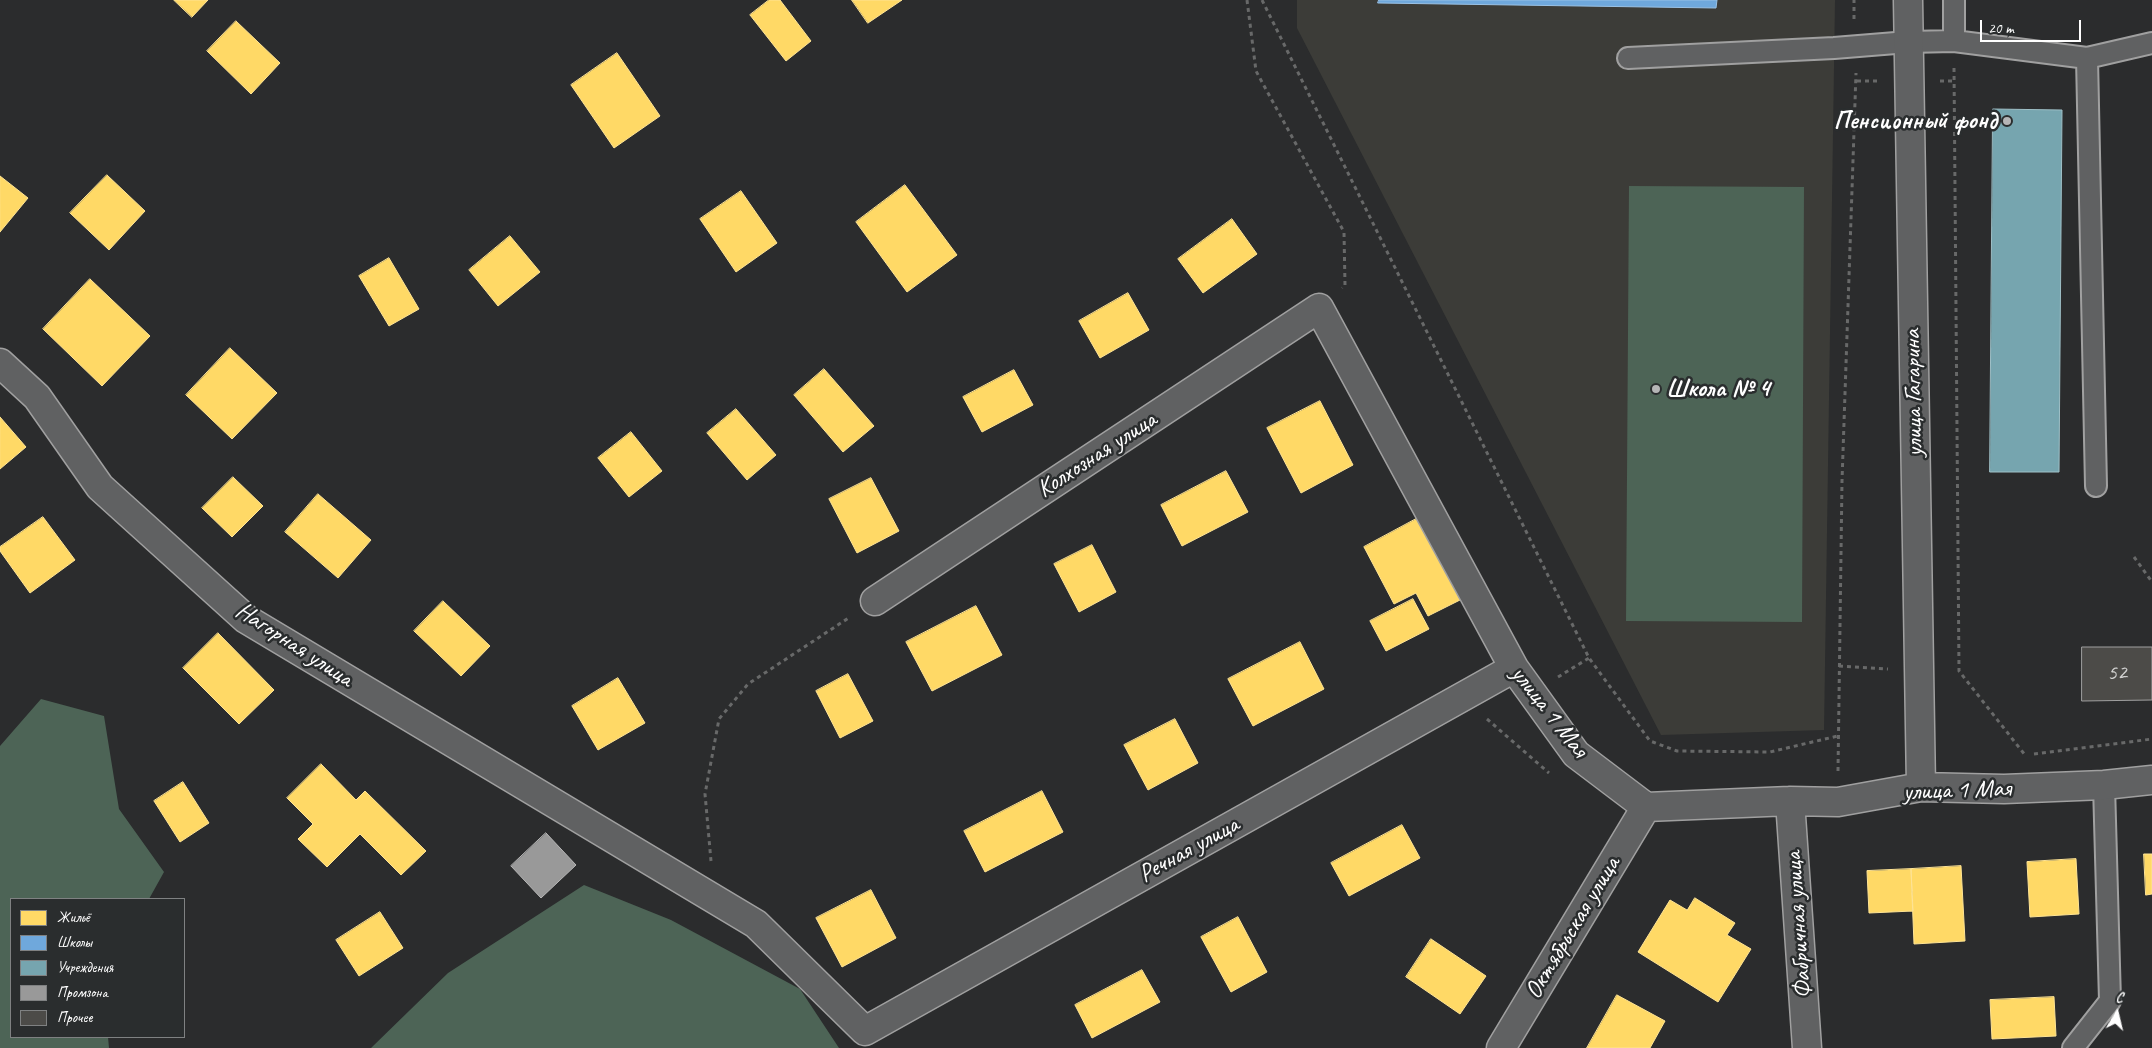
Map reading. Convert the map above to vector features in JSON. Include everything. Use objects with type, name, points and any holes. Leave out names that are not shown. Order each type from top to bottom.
[{"type":"street","name":"улица Гагарина","points":[[1908,0],[1921,787]]},
{"type":"street","name":"Колхозная улица","points":[[875,601],[1319,308]]},
{"type":"street","name":"улица 1 Мая","points":[[1319,308],[1514,668],[1576,754],[1646,808],[1790,801],[1838,802],[1921,787],[2004,789],[2104,785],[2152,780]]},
{"type":"street","name":"Нагорная улица","points":[[0,363],[37,397],[100,487],[246,620],[756,924],[865,1040]]},
{"type":"street","name":"Речная улица","points":[[865,1040],[1514,668]]},
{"type":"street","name":"Фабричная улица","points":[[1790,801],[1807,1048]]},
{"type":"street","name":"Октябрьская улица","points":[[1501,1048],[1646,808]]},
{"type":"lane","points":[[1954,0],[1954,41]]},
{"type":"lane","points":[[1628,58],[1954,41],[2087,58],[2152,43]]},
{"type":"lane","points":[[2087,58],[2096,486]]},
{"type":"lane","points":[[2073,1048],[2110,1001],[2104,785]]},
{"type":"path","points":[[1247,0],[1256,71],[1344,232],[1345,285],[1319,308]]},
{"type":"path","points":[[1262,0],[1589,658],[1650,741],[1676,751],[1770,752],[1838,736]]},
{"type":"path","points":[[1838,802],[1842,481],[1857,81],[1853,45],[1854,0]]},
{"type":"path","points":[[1954,41],[1959,671],[2024,756],[2152,739]]},
{"type":"path","points":[[2134,557],[2152,582]]},
{"type":"path","points":[[715,899],[705,794],[719,719],[748,684],[875,601]]},
{"type":"path","points":[[1478,724],[1487,719],[1553,776]]},
{"type":"shaded area","name":"Школа № 4","points":[[1297,0],[1835,0],[1824,730],[1661,735],[1297,28]]},
{"type":"green space","points":[[1629,186],[1804,187],[1802,622],[1626,621]]},
{"type":"green space","points":[[41,699],[104,716],[119,809],[164,872],[150,898],[10,898],[10,1038],[108,1038],[109,1048],[0,1048],[0,746]]},
{"type":"green space","points":[[584,885],[671,920],[800,989],[839,1048],[371,1048],[448,973]]},
{"type":"building: Жильё","points":[[174,0],[208,0],[192,17]]},
{"type":"building: Жильё","points":[[769,0],[780,0],[811,41],[786,61],[750,15]]},
{"type":"building: Жильё","points":[[852,0],[902,0],[868,23]]},
{"type":"building: Жильё","points":[[236,21],[280,63],[251,94],[207,51]]},
{"type":"building: Жильё","points":[[617,53],[660,116],[614,148],[571,85]]},
{"type":"building: Жильё","points":[[107,175],[145,211],[109,250],[70,213]]},
{"type":"building: Жильё","points":[[0,176],[28,198],[0,232]]},
{"type":"building: Жильё","points":[[905,185],[957,255],[907,292],[856,222]]},
{"type":"building: Жильё","points":[[741,191],[777,243],[736,272],[700,219]]},
{"type":"building: Жильё","points":[[1232,219],[1257,254],[1203,293],[1178,259]]},
{"type":"building: Жильё","points":[[510,236],[540,272],[498,306],[469,270]]},
{"type":"building: Жильё","points":[[389,258],[419,309],[389,326],[359,276]]},
{"type":"building: Жильё","points":[[90,279],[150,336],[102,386],[43,329]]},
{"type":"building: Жильё","points":[[1128,293],[1149,330],[1100,358],[1079,321]]},
{"type":"building: Жильё","points":[[230,348],[277,393],[232,439],[186,395]]},
{"type":"building: Жильё","points":[[824,369],[874,426],[843,452],[794,395]]},
{"type":"building: Жильё","points":[[1014,370],[1033,405],[982,432],[963,397]]},
{"type":"building: Жильё","points":[[1320,401],[1353,465],[1301,493],[1267,428]]},
{"type":"building: Жильё","points":[[736,409],[776,455],[747,480],[707,433]]},
{"type":"building: Жильё","points":[[0,417],[26,447],[0,469]]},
{"type":"building: Жильё","points":[[631,432],[662,471],[629,497],[598,458]]},
{"type":"building: Жильё","points":[[1226,471],[1248,512],[1182,546],[1161,505]]},
{"type":"building: Жильё","points":[[233,477],[263,506],[232,537],[202,508]]},
{"type":"building: Жильё","points":[[871,478],[899,531],[857,553],[829,499]]},
{"type":"building: Жильё","points":[[318,494],[371,540],[338,578],[285,532]]},
{"type":"building: Жильё","points":[[43,517],[75,560],[30,593],[0,551],[0,547]]},
{"type":"building: Жильё","points":[[1418,518],[1460,600],[1428,616],[1416,593],[1394,604],[1364,547]]},
{"type":"building: Жильё","points":[[1092,545],[1116,592],[1079,612],[1054,564]]},
{"type":"building: Жильё","points":[[1413,599],[1429,629],[1386,651],[1370,621]]},
{"type":"building: Жильё","points":[[443,601],[490,646],[461,676],[414,631]]},
{"type":"building: Жильё","points":[[976,606],[1002,655],[932,691],[906,642]]},
{"type":"building: Жильё","points":[[218,633],[274,690],[239,724],[183,668]]},
{"type":"building: Жильё","points":[[1300,642],[1324,689],[1253,726],[1228,679]]},
{"type":"building: Жильё","points":[[848,674],[873,721],[840,738],[816,691]]},
{"type":"building: Жильё","points":[[618,678],[645,723],[598,750],[572,706]]},
{"type":"building: Жильё","points":[[1175,719],[1198,763],[1148,790],[1124,745]]},
{"type":"building: Жильё","points":[[321,764],[356,800],[365,791],[426,851],[401,875],[360,834],[327,867],[298,839],[313,824],[287,798]]},
{"type":"building: Жильё","points":[[183,782],[209,823],[180,842],[154,801]]},
{"type":"building: Жильё","points":[[1042,791],[1063,832],[985,872],[964,831]]},
{"type":"building: Жильё","points":[[1402,825],[1420,858],[1349,896],[1331,863]]},
{"type":"building: Жильё","points":[[2144,854],[2152,854],[2152,894],[2146,895]]},
{"type":"building: Жильё","points":[[2076,859],[2079,914],[2030,917],[2027,862]]},
{"type":"building: Жильё","points":[[1961,866],[1965,941],[1914,944],[1911,869]]},
{"type":"building: Жильё","points":[[1911,869],[1913,911],[1869,913],[1867,871]]},
{"type":"building: Жильё","points":[[871,890],[896,938],[842,967],[816,918]]},
{"type":"building: Жильё","points":[[1695,898],[1735,923],[1727,935],[1751,949],[1718,1002],[1638,952],[1670,900],[1687,910]]},
{"type":"building: Жильё","points":[[380,912],[403,948],[359,976],[336,940]]},
{"type":"building: Жильё","points":[[1238,917],[1267,972],[1231,992],[1201,937]]},
{"type":"building: Жильё","points":[[1431,939],[1486,976],[1460,1014],[1406,977]]},
{"type":"building: Жильё","points":[[1142,970],[1160,1002],[1092,1038],[1075,1005]]},
{"type":"building: Жильё","points":[[1617,995],[1665,1021],[1650,1048],[1587,1048]]},
{"type":"building: Жильё","points":[[2054,997],[2056,1036],[1992,1039],[1990,1000]]},
{"type":"building: Школы","points":[[1379,0],[1717,0],[1716,8],[1378,3]]},
{"type":"building: Учреждения","points":[[1993,109],[2062,110],[2059,472],[1990,472]]},
{"type":"building: Промзона","points":[[546,833],[576,865],[541,898],[511,866]]},
{"type":"building: Прочее","points":[[2082,647],[2152,647],[2152,700],[2082,701]]},
{"type":"place","name":"Пенсионный фонд","points":[[2007,121]]},
{"type":"place","name":"Школа № 4","points":[[1656,389]]}]
